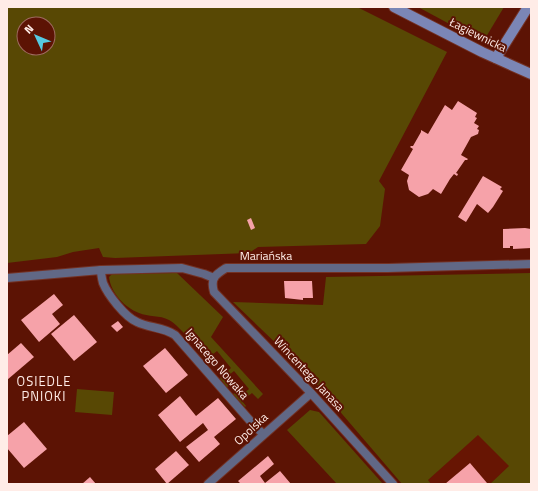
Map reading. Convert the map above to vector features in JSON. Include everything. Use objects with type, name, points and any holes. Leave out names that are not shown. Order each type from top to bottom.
[{"type":"street","name":"Łagiewnicka","points":[[394,7],[531,74]]},
{"type":"street","points":[[496,58],[528,7]]},
{"type":"street","name":"Mariańska","points":[[214,278],[217,273],[226,268],[388,268],[531,264]]},
{"type":"street","points":[[7,278],[101,270],[182,268],[214,278]]},
{"type":"street","name":"Ignacego Nowaka","points":[[101,270],[102,281],[107,292],[130,318],[138,323],[166,330],[175,334],[263,434]]},
{"type":"street","name":"Wincentego Janasa","points":[[214,278],[212,284],[214,292],[311,392],[394,484]]},
{"type":"street","name":"Opolska","points":[[208,484],[249,449],[263,434],[311,392]]},
{"type":"shaded area","points":[[7,7],[357,7],[447,52],[379,181],[385,189],[380,226],[366,244],[258,247],[249,253],[115,258],[103,257],[99,248],[73,252],[57,257],[7,263]]},
{"type":"shaded area","points":[[418,7],[504,7],[483,42]]},
{"type":"shaded area","points":[[177,273],[223,317],[211,337],[263,394],[258,399],[252,393],[242,401],[246,406],[245,407],[233,394],[235,393],[239,397],[249,389],[234,371],[224,379],[229,386],[227,387],[220,378],[231,368],[217,351],[207,359],[211,364],[210,366],[185,334],[174,323],[165,318],[139,313],[123,303],[112,289],[109,277],[112,274]]},
{"type":"shaded area","points":[[531,273],[531,484],[490,484],[509,466],[478,435],[428,480],[431,484],[402,484],[307,373],[233,302],[323,305],[326,277]]},
{"type":"shaded area","points":[[77,389],[114,392],[112,415],[75,412]]},
{"type":"shaded area","points":[[310,410],[319,412],[383,484],[337,484],[287,430]]},
{"type":"shaded area","points":[[478,434],[510,466],[490,484],[431,484],[428,480]]},
{"type":"building","points":[[458,101],[477,113],[475,117],[477,118],[474,123],[479,126],[477,129],[479,130],[478,134],[471,137],[461,155],[468,159],[465,160],[456,173],[458,174],[457,176],[454,174],[450,179],[441,194],[433,189],[428,194],[419,197],[409,190],[407,181],[409,175],[401,170],[413,149],[410,147],[413,146],[421,130],[428,134],[445,105],[452,110]]},
{"type":"building","points":[[483,176],[502,187],[500,189],[503,191],[488,213],[477,204],[466,222],[458,217]]},
{"type":"building","points":[[251,218],[255,228],[251,230],[247,220]]},
{"type":"building","points":[[503,229],[531,229],[531,248],[513,249],[513,246],[510,246],[510,248],[503,248]]},
{"type":"building","points":[[284,281],[312,281],[313,298],[303,298],[303,300],[285,298]]},
{"type":"building","points":[[54,294],[63,305],[52,314],[60,324],[39,342],[21,320]]},
{"type":"building","points":[[74,315],[97,342],[74,361],[51,334]]},
{"type":"building","points":[[118,321],[123,327],[117,332],[111,326]]},
{"type":"building","points":[[21,343],[34,357],[7,380],[7,355]]},
{"type":"building","points":[[165,348],[188,375],[166,393],[143,366]]},
{"type":"building","points":[[180,396],[196,416],[218,398],[236,419],[214,437],[220,444],[199,462],[186,447],[208,430],[203,423],[180,442],[158,415]]},
{"type":"building","points":[[24,422],[47,449],[24,468],[7,448],[7,436]]},
{"type":"building","points":[[176,451],[189,465],[167,484],[155,469]]},
{"type":"building","points":[[268,456],[274,464],[260,476],[265,483],[280,471],[291,484],[241,484],[238,481]]},
{"type":"building","points":[[470,463],[487,484],[445,484]]},
{"type":"building","points":[[90,477],[96,484],[82,484]]},
{"type":"district","name":"OSIEDLE PNIOKI","points":[[44,388]]}]
